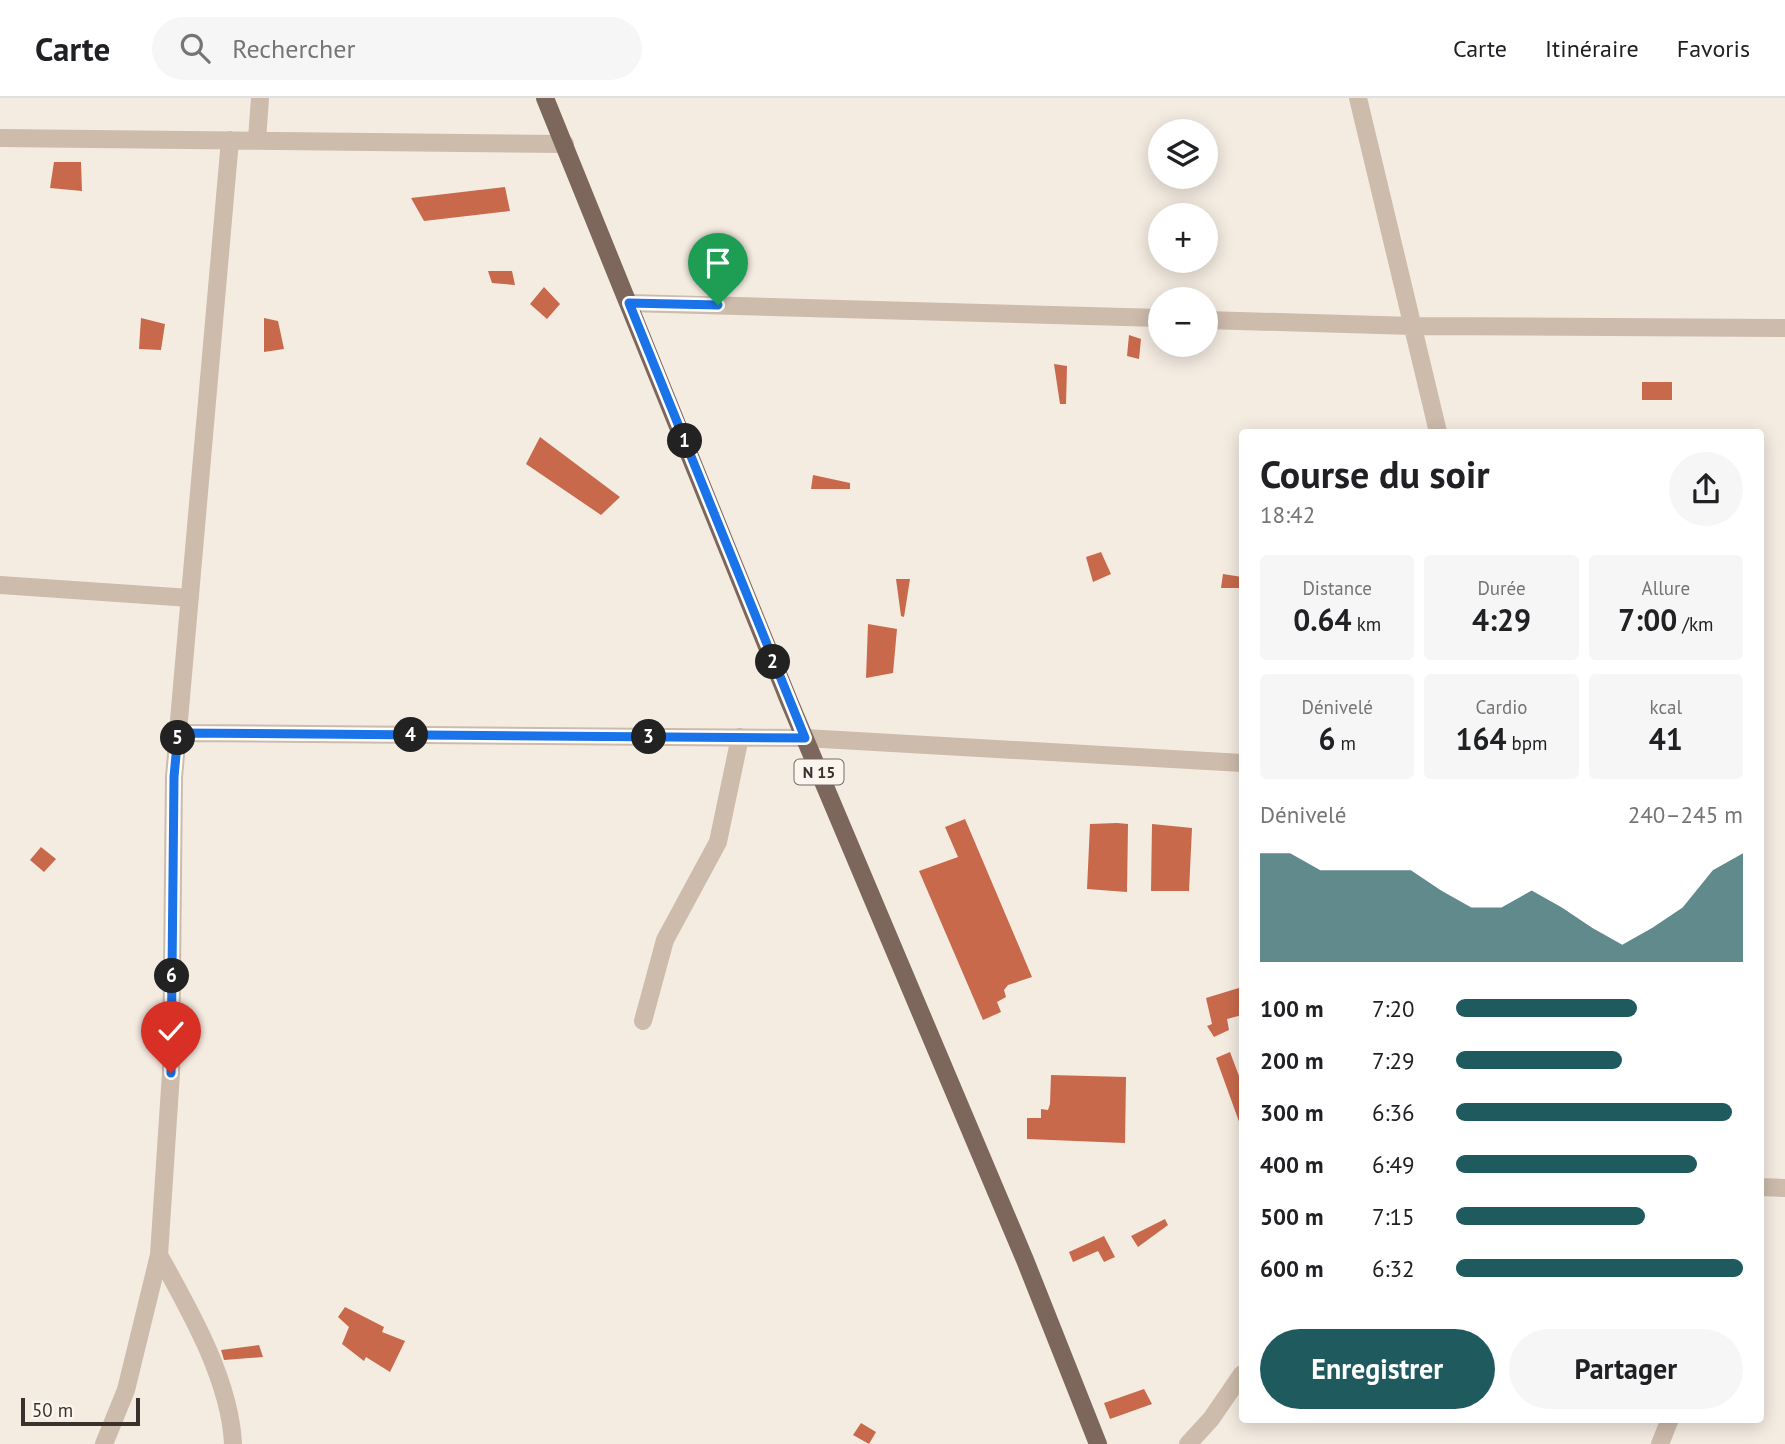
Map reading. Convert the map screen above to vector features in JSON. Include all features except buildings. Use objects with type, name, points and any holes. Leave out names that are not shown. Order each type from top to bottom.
[{"type":"main road","name":"N 15","points":[[545,98],[805,738],[1025,1260],[1098,1444]]},
{"type":"street","points":[[257,141],[260,98]]},
{"type":"street","points":[[1358,98],[1437,429]]},
{"type":"street","points":[[0,138],[565,144]]},
{"type":"street","points":[[104,1444],[126,1390],[159,1255],[171,1073],[174,777],[229,140]]},
{"type":"street","points":[[629,303],[1148,318]]},
{"type":"street","points":[[1218,320],[1413,326],[1785,328]]},
{"type":"street","points":[[0,585],[190,598]]},
{"type":"street","points":[[178,733],[805,738],[1239,763]]},
{"type":"street","points":[[643,1021],[665,940],[718,842],[740,737]]},
{"type":"street","points":[[1764,1187],[1785,1188]]},
{"type":"street","points":[[159,1255],[194,1319],[232,1418],[233,1444]]},
{"type":"street","points":[[1188,1444],[1211,1419],[1239,1378]]},
{"type":"street","points":[[1660,1444],[1668,1423]]},
{"type":"route","points":[[171,1073],[174,777],[178,733],[805,738],[629,303],[718,305]]}]
